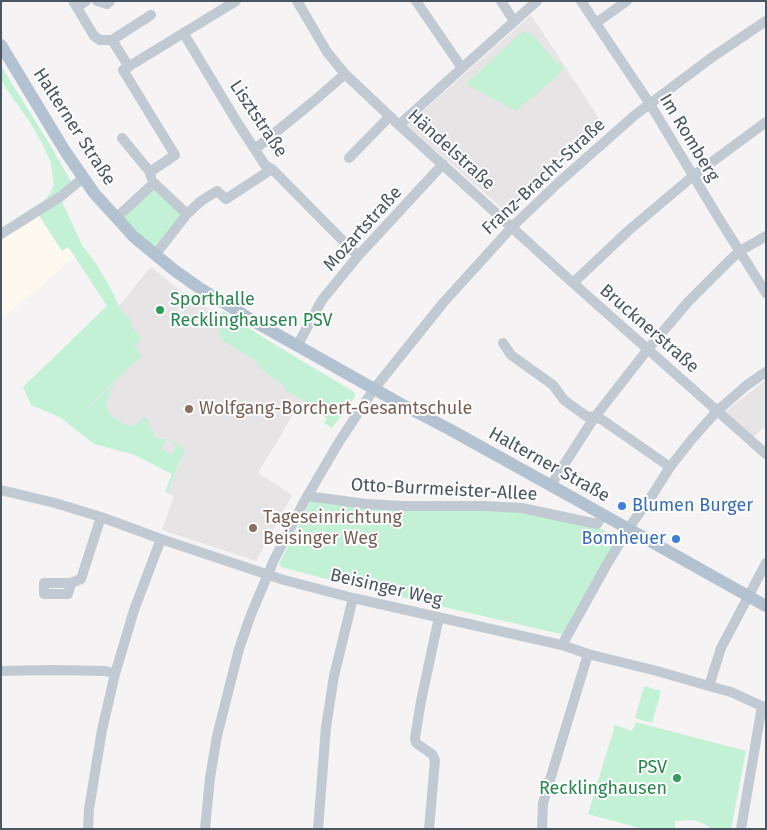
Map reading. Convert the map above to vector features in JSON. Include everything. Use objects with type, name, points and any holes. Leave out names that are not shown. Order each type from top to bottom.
[{"type":"main road","name":"Halterner Straße","points":[[1,45],[83,178],[116,218],[155,255],[207,293],[297,346],[551,485],[766,606]]},
{"type":"street","points":[[97,1],[107,4],[110,1]]},
{"type":"street","points":[[130,66],[236,1]]},
{"type":"street","name":"Händelstraße","points":[[297,1],[328,52],[345,74],[512,227]]},
{"type":"street","points":[[416,1],[462,68]]},
{"type":"street","points":[[501,1],[514,21]]},
{"type":"street","points":[[399,125],[537,1]]},
{"type":"street","name":"Im Romberg","points":[[581,1],[650,104],[766,292]]},
{"type":"street","points":[[596,23],[627,1]]},
{"type":"street","points":[[79,3],[94,36],[100,40],[112,40],[151,15]]},
{"type":"street","name":"Franz-Bracht-Straße","points":[[374,389],[442,302],[512,227],[558,183],[635,115],[711,58],[766,22]]},
{"type":"street","name":"Lisztstraße","points":[[184,34],[265,165],[272,169],[358,256]]},
{"type":"street","points":[[112,40],[130,66],[132,84],[175,155],[150,172]]},
{"type":"street","points":[[130,66],[132,84]]},
{"type":"street","points":[[255,149],[345,74]]},
{"type":"street","name":"Händelstraße","points":[[349,158],[390,116]]},
{"type":"street","points":[[573,283],[628,231],[693,176],[766,122]]},
{"type":"street","points":[[122,138],[150,172],[154,183],[187,214]]},
{"type":"street","name":"Mozartstraße","points":[[297,346],[322,300],[358,256],[443,164]]},
{"type":"street","points":[[155,255],[187,214],[201,201],[217,191],[226,199],[272,169]]},
{"type":"street","points":[[1,234],[60,197],[83,178]]},
{"type":"street","points":[[116,218],[154,183]]},
{"type":"street","name":"Brucknerstraße","points":[[512,227],[766,454]]},
{"type":"street","points":[[551,485],[594,418],[688,302],[740,251],[766,236]]},
{"type":"street","points":[[503,343],[511,355],[553,385],[564,400],[586,416],[601,419],[670,467]]},
{"type":"street","points":[[562,645],[628,529],[670,467],[717,411],[747,385],[766,372]]},
{"type":"street","points":[[206,829],[210,778],[217,736],[226,695],[241,641],[250,617],[283,541],[307,496],[339,442],[374,389]]},
{"type":"street","name":"Beisinger Weg","points":[[1,490],[55,503],[101,517],[268,575],[353,598],[562,645],[588,654],[731,692],[764,708]]},
{"type":"street","name":"Otto-Burrmeister-Allee","points":[[307,496],[366,504],[522,508],[598,524],[603,515]]},
{"type":"street","points":[[71,583],[81,580],[101,517]]},
{"type":"street","points":[[88,829],[89,809],[102,730],[115,674],[134,610],[161,539]]},
{"type":"street","points":[[709,686],[721,648],[766,564]]},
{"type":"street","points":[[318,829],[326,727],[334,676],[353,598]]},
{"type":"street","points":[[429,829],[435,760],[432,754],[416,743],[415,738],[439,617]]},
{"type":"street","points":[[542,829],[543,803],[588,654]]},
{"type":"street","points":[[1,671],[106,671],[115,674]]},
{"type":"street","points":[[740,829],[764,708]]},
{"type":"shaded area","points":[[531,15],[602,123],[505,211],[407,125]]},
{"type":"shaded area","points":[[38,214],[62,250],[68,247],[75,257],[1,319],[1,238]]},
{"type":"shaded area","name":"Wolfgang-Borchert-Gesamtschule","points":[[151,267],[182,292],[348,396],[333,421],[305,406],[302,411],[297,408],[258,473],[292,495],[256,561],[162,530],[174,496],[167,493],[181,461],[83,411],[109,309],[119,306]]},
{"type":"shaded area","points":[[766,380],[766,426],[753,437],[726,411]]},
{"type":"green space","points":[[523,31],[527,34],[530,32],[563,68],[558,75],[516,111],[466,84]]},
{"type":"green space","points":[[1,66],[72,183],[1,228],[46,199],[54,185],[51,163],[29,121],[1,81]]},
{"type":"green space","points":[[153,189],[182,214],[156,246],[150,246],[124,217]]},
{"type":"green space","points":[[61,199],[82,245],[95,262],[124,314],[129,318],[131,326],[141,338],[134,346],[142,355],[87,407],[115,383],[106,405],[107,410],[112,416],[123,424],[131,426],[139,423],[144,417],[148,419],[155,437],[171,441],[166,440],[161,449],[172,455],[177,446],[172,443],[180,445],[184,452],[167,493],[165,492],[172,474],[135,455],[94,444],[60,417],[31,405],[23,387],[107,306],[68,247],[62,251],[38,214]]},
{"type":"green space","points":[[223,311],[354,392],[354,398],[332,428],[324,423],[327,418],[324,416],[325,413],[285,390],[286,387],[261,369],[255,360],[222,340],[216,323]]},
{"type":"green space","points":[[312,499],[518,511],[593,525],[618,537],[565,635],[353,586],[281,567],[279,564]]},
{"type":"green space","points":[[644,686],[661,691],[652,723],[635,718]]},
{"type":"green space","points":[[636,722],[746,751],[731,829],[711,829],[705,824],[694,820],[675,821],[675,829],[643,829],[588,814],[615,725],[632,731]]},
{"type":"place","name":"Sporthalle Recklinghausen PSV","points":[[160,310]]},
{"type":"place","name":"Wolfgang-Borchert-Gesamtschule","points":[[189,409]]},
{"type":"place","name":"Blumen Burger","points":[[622,506]]},
{"type":"place","name":"Tageseinrichtung Beisinger Weg","points":[[253,528]]},
{"type":"place","name":"Bomheuer","points":[[676,539]]},
{"type":"place","name":"PSV Recklinghausen","points":[[677,778]]}]
